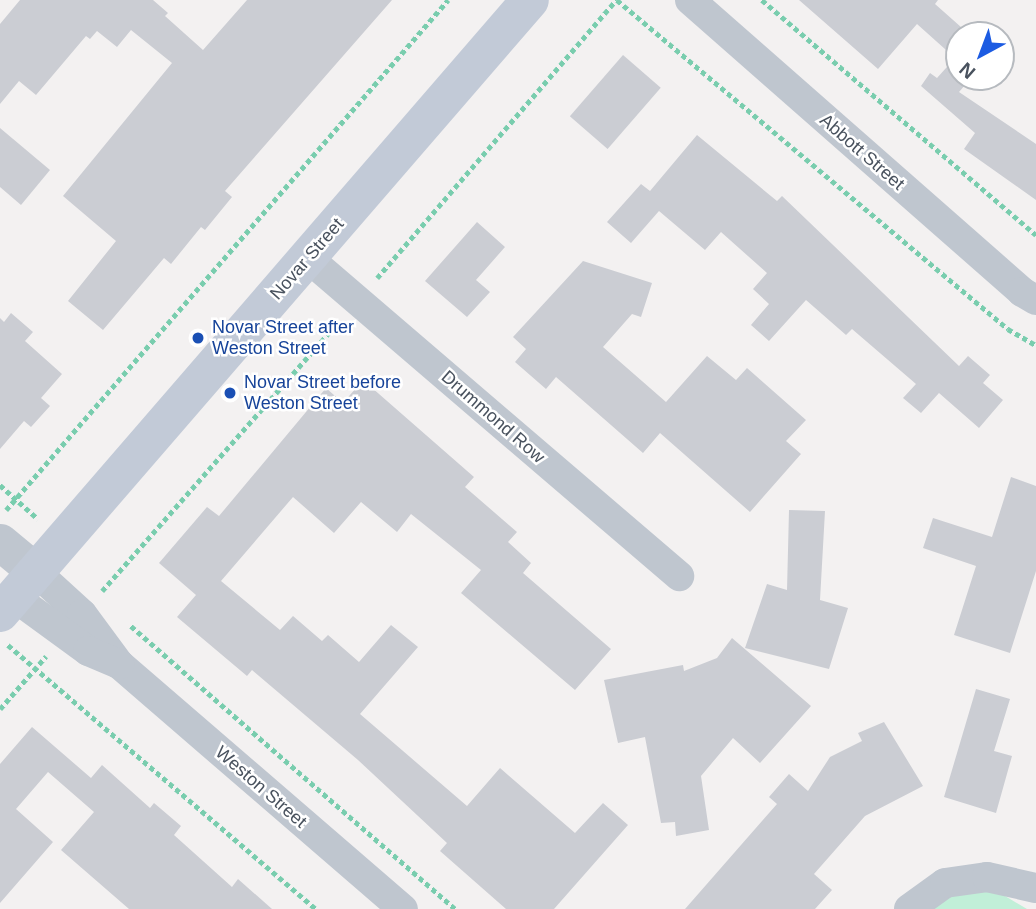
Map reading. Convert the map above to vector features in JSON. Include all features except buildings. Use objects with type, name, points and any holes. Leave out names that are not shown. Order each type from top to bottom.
[{"type":"main road","name":"Novar Street","points":[[12,591],[62,541],[530,0]]},
{"type":"street","name":"Abbott Street","points":[[690,0],[1022,292],[1036,300]]},
{"type":"street","name":"Drummond Row","points":[[308,258],[679,576]]},
{"type":"street","name":"Weston Street","points":[[0,542],[12,591],[73,624],[403,909]]},
{"type":"street","points":[[909,909],[945,883],[986,877],[1036,888]]},
{"type":"path","points":[[0,516],[448,0]]},
{"type":"path","points":[[0,709],[617,0],[1008,329],[1036,345]]},
{"type":"path","points":[[762,0],[1036,236]]},
{"type":"path","points":[[0,485],[62,541]]},
{"type":"path","points":[[129,624],[455,909]]},
{"type":"path","points":[[0,638],[316,909]]},
{"type":"green space","points":[[972,889],[1000,893],[1027,909],[927,909],[944,897]]},
{"type":"place","name":"Novar Street after Weston Street","points":[[198,338]]},
{"type":"place","name":"Novar Street before Weston Street","points":[[230,393]]}]
